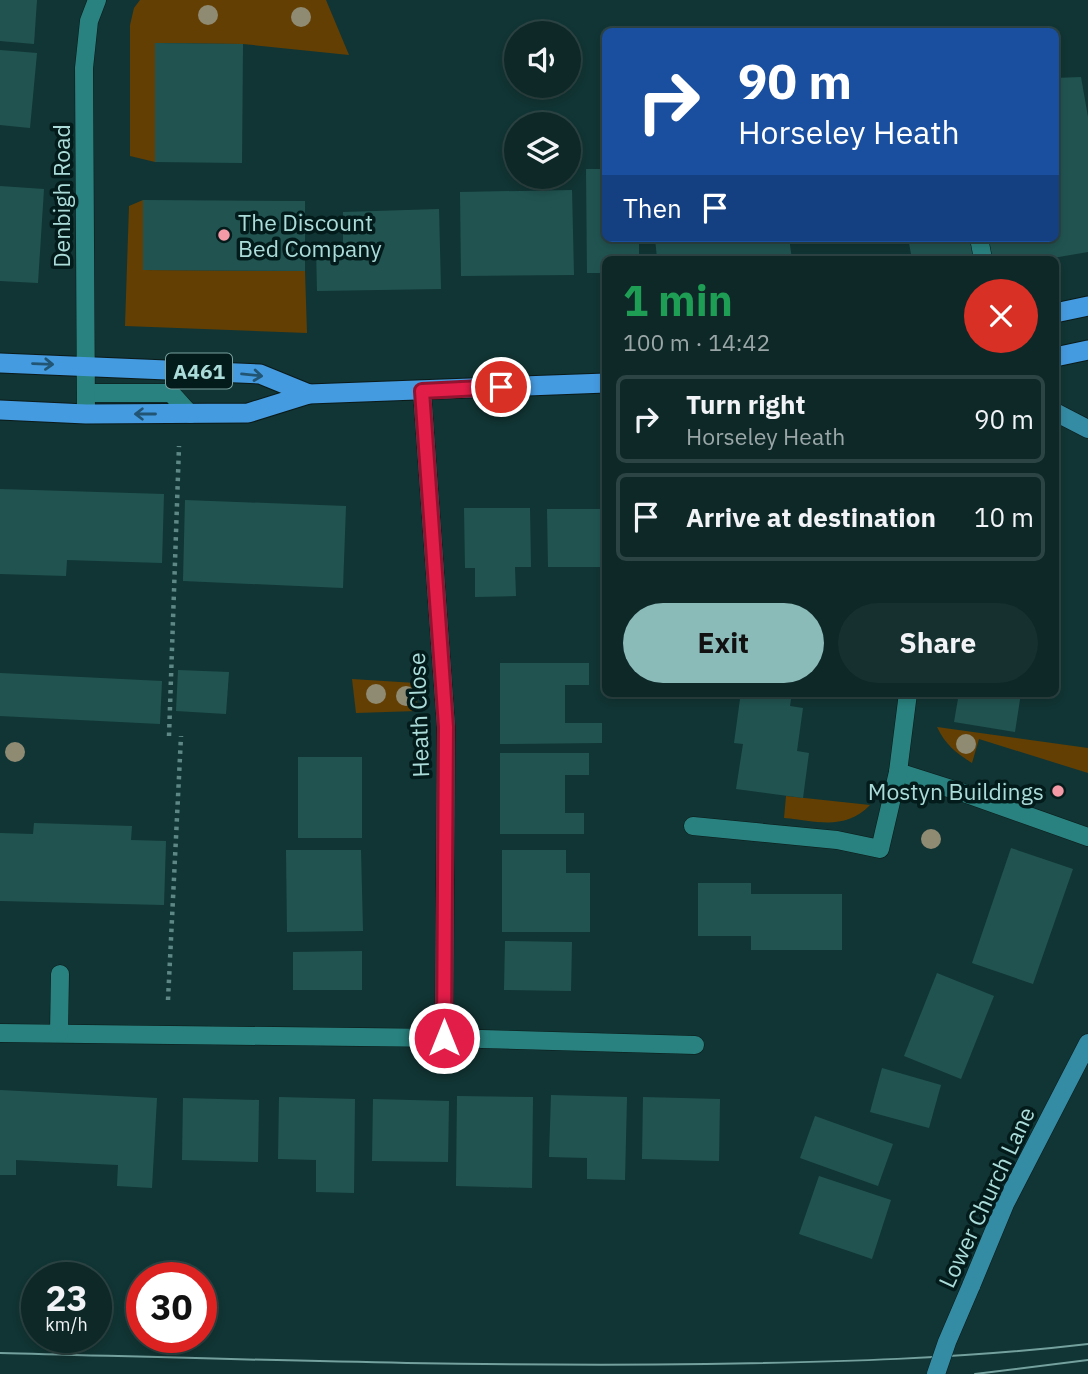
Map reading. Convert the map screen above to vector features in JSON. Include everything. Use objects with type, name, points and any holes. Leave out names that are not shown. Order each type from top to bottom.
[{"type":"highway","points":[[1059,312],[1088,306]]},
{"type":"highway","points":[[1059,356],[1088,350]]},
{"type":"highway","name":"A461","points":[[0,363],[260,374],[309,394]]},
{"type":"highway","name":"A461","points":[[0,410],[86,414],[248,413],[309,394],[602,383]]},
{"type":"main road","points":[[1059,414],[1088,429]]},
{"type":"main road","name":"Lower Church Lane","points":[[936,1374],[1005,1205],[1088,1043]]},
{"type":"street","name":"Denbigh Road","points":[[86,414],[84,68],[89,20],[97,0]]},
{"type":"street","name":"Heath Close","points":[[422,391],[446,727],[444,1038]]},
{"type":"street","points":[[86,393],[171,393],[190,414]]},
{"type":"street","points":[[693,826],[836,840],[880,849],[898,772],[907,697]]},
{"type":"street","points":[[898,772],[1088,837]]},
{"type":"street","points":[[59,1033],[60,974]]},
{"type":"street","points":[[0,1033],[444,1038],[695,1045]]},
{"type":"path","points":[[169,736],[180,446]]},
{"type":"path","points":[[166,1034],[181,736]]},
{"type":"shaded area","points":[[140,0],[326,0],[349,55],[243,44],[156,43],[155,162],[130,156],[130,25],[134,8]]},
{"type":"shaded area","points":[[143,200],[143,270],[305,271],[307,333],[125,326],[129,206]]},
{"type":"shaded area","points":[[352,679],[416,683],[417,711],[356,713]]},
{"type":"shaded area","points":[[937,727],[1088,748],[1088,773],[979,739],[972,763],[952,748]]},
{"type":"shaded area","points":[[786,796],[870,805],[851,818],[841,821],[808,821],[784,818]]},
{"type":"building","points":[[0,0],[37,0],[34,44],[0,41]]},
{"type":"building","points":[[155,43],[243,44],[242,163],[155,162]]},
{"type":"building","points":[[0,50],[37,53],[30,128],[0,125]]},
{"type":"building","points":[[1081,77],[1088,117],[1088,252],[1059,257],[911,256],[909,242],[1059,242],[1059,78]]},
{"type":"building","points":[[586,169],[602,169],[602,242],[639,242],[639,256],[602,256],[602,273],[587,273]]},
{"type":"building","points":[[0,186],[44,189],[38,283],[0,281]]},
{"type":"building","points":[[572,190],[574,275],[461,276],[460,192]]},
{"type":"building","name":"The Discount Bed Company","points":[[143,200],[305,201],[305,271],[143,270]]},
{"type":"building","points":[[439,209],[441,289],[317,291],[316,247],[343,246],[343,212]]},
{"type":"building","points":[[655,242],[790,242],[792,256],[657,256]]},
{"type":"building","points":[[0,489],[164,494],[162,563],[67,560],[66,576],[0,574]]},
{"type":"building","points":[[185,500],[346,506],[343,588],[183,581]]},
{"type":"building","points":[[464,508],[530,508],[531,567],[515,567],[516,596],[475,597],[475,568],[465,568]]},
{"type":"building","points":[[547,509],[602,509],[602,567],[548,567]]},
{"type":"building","points":[[500,663],[589,663],[589,685],[565,685],[565,723],[602,723],[602,743],[500,744]]},
{"type":"building","points":[[178,670],[229,672],[226,714],[176,711]]},
{"type":"building","points":[[0,673],[162,681],[160,724],[0,716]]},
{"type":"building","points":[[791,697],[790,706],[803,708],[797,751],[809,753],[803,798],[736,789],[743,744],[734,743],[740,699],[729,698]]},
{"type":"building","points":[[958,697],[1020,697],[1015,732],[954,722]]},
{"type":"building","points":[[500,753],[589,753],[589,775],[565,775],[565,813],[584,813],[584,834],[500,834]]},
{"type":"building","points":[[298,757],[362,757],[362,838],[298,838]]},
{"type":"building","points":[[34,823],[132,826],[131,840],[166,841],[164,905],[0,901],[0,833],[33,834]]},
{"type":"building","points":[[1011,848],[1073,869],[1033,984],[972,963]]},
{"type":"building","points":[[286,850],[361,850],[363,931],[287,932]]},
{"type":"building","points":[[502,850],[566,850],[566,873],[590,873],[590,932],[502,932]]},
{"type":"building","points":[[698,883],[751,883],[751,894],[842,894],[842,950],[751,950],[751,936],[698,936]]},
{"type":"building","points":[[505,941],[572,942],[571,991],[504,990]]},
{"type":"building","points":[[362,951],[362,990],[293,990],[293,952]]},
{"type":"building","points":[[937,973],[994,996],[961,1079],[904,1056]]},
{"type":"building","points":[[882,1068],[941,1085],[929,1128],[870,1112]]},
{"type":"building","points":[[0,1090],[157,1098],[152,1188],[117,1186],[118,1165],[16,1160],[16,1175],[0,1175]]},
{"type":"building","points":[[551,1095],[627,1097],[625,1180],[587,1179],[587,1158],[549,1157]]},
{"type":"building","points":[[457,1096],[533,1097],[532,1188],[456,1186]]},
{"type":"building","points":[[279,1097],[355,1099],[354,1193],[316,1192],[316,1160],[278,1159]]},
{"type":"building","points":[[643,1097],[720,1099],[719,1161],[642,1159]]},
{"type":"building","points":[[183,1098],[259,1100],[258,1162],[182,1160]]},
{"type":"building","points":[[373,1099],[449,1101],[448,1162],[372,1161]]},
{"type":"building","points":[[815,1116],[893,1144],[878,1186],[800,1158]]},
{"type":"building","points":[[819,1176],[891,1200],[872,1259],[799,1234]]},
{"type":"tram line","points":[[0,1353],[618,1365],[850,1361],[1088,1344]]},
{"type":"tram line","points":[[975,1374],[1088,1360]]},
{"type":"place","name":"The Discount Bed Company","points":[[224,235]]},
{"type":"place","name":"Mostyn Buildings","points":[[1058,791]]},
{"type":"route","points":[[444,1038],[446,727],[422,391],[501,387]]}]
